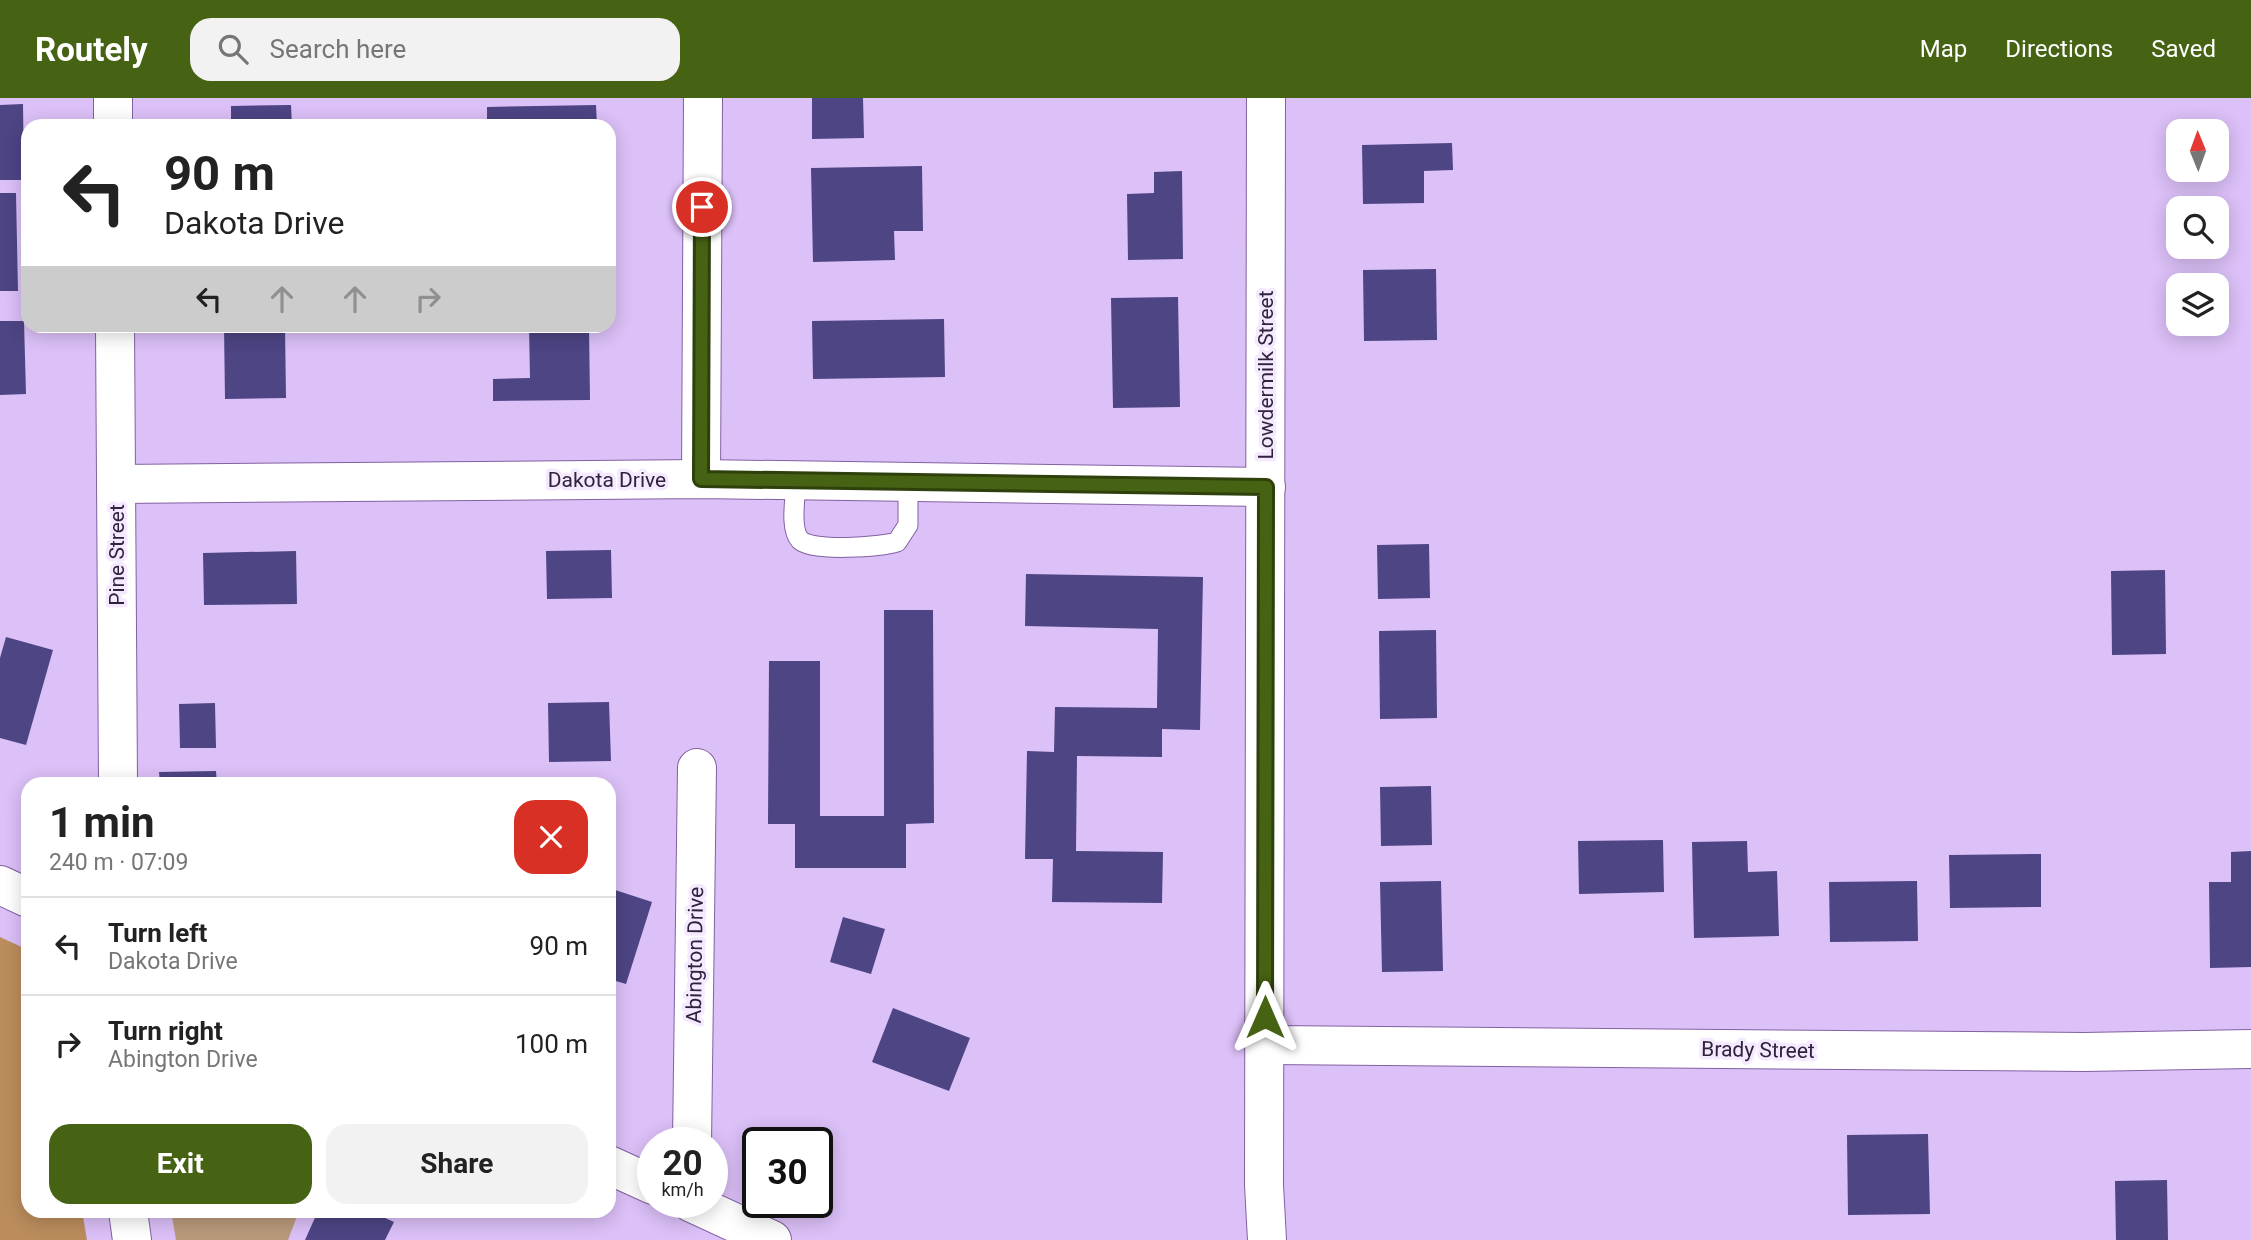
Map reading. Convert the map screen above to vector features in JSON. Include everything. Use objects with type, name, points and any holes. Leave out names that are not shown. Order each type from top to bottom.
[{"type":"street","points":[[113,98],[113,119]]},
{"type":"street","points":[[701,479],[703,98]]},
{"type":"street","name":"Lowdermilk Street","points":[[1266,98],[1264,1045],[1267,1240]]},
{"type":"street","name":"Pine Street","points":[[116,333],[118,777]]},
{"type":"street","name":"Dakota Drive","points":[[117,484],[701,479],[1266,487]]},
{"type":"street","name":"Abington Drive","points":[[692,1127],[697,768]]},
{"type":"street","points":[[0,885],[21,895]]},
{"type":"street","name":"Brady Street","points":[[1264,1045],[2070,1052],[2251,1049]]},
{"type":"street","points":[[616,1168],[637,1178]]},
{"type":"street","points":[[129,1218],[132,1240]]},
{"type":"street","points":[[725,1218],[772,1240]]},
{"type":"lane","points":[[796,481],[795,531],[801,541],[811,546],[887,545],[897,542],[908,525],[908,482]]},
{"type":"shaded area","points":[[0,937],[21,947],[21,1218],[83,1218],[87,1240],[0,1240]]},
{"type":"shaded area","points":[[172,1218],[296,1218],[288,1240],[176,1240]]},
{"type":"building","points":[[812,98],[863,98],[864,138],[812,139]]},
{"type":"building","points":[[23,104],[21,180],[0,180],[0,105]]},
{"type":"building","points":[[291,105],[292,119],[231,119],[231,106]]},
{"type":"building","points":[[596,105],[597,119],[487,119],[487,107]]},
{"type":"building","points":[[1452,143],[1453,170],[1424,171],[1424,203],[1363,204],[1362,145]]},
{"type":"building","points":[[922,166],[923,231],[894,231],[895,260],[813,262],[811,168]]},
{"type":"building","points":[[1182,171],[1183,259],[1128,260],[1127,194],[1154,193],[1154,172]]},
{"type":"building","points":[[0,193],[16,193],[18,291],[0,291]]},
{"type":"building","points":[[1436,269],[1437,340],[1364,341],[1363,270]]},
{"type":"building","points":[[1178,297],[1180,407],[1113,408],[1111,298]]},
{"type":"building","points":[[944,319],[945,377],[813,379],[812,321]]},
{"type":"building","points":[[0,321],[21,321],[21,333],[24,333],[26,394],[0,395]]},
{"type":"building","points":[[224,333],[285,333],[286,398],[225,399]]},
{"type":"building","points":[[529,333],[589,333],[590,400],[493,401],[493,379],[530,378]]},
{"type":"building","points":[[1429,544],[1430,598],[1378,599],[1377,545]]},
{"type":"building","points":[[611,550],[612,598],[547,599],[546,551]]},
{"type":"building","points":[[296,551],[297,604],[204,605],[203,553]]},
{"type":"building","points":[[2165,570],[2166,654],[2112,655],[2111,571]]},
{"type":"building","points":[[1026,574],[1203,577],[1200,730],[1162,729],[1162,757],[1077,756],[1076,851],[1163,852],[1162,903],[1052,902],[1053,859],[1025,859],[1027,751],[1054,752],[1055,707],[1157,708],[1158,629],[1025,626]]},
{"type":"building","points":[[884,610],[933,610],[934,823],[906,824],[906,868],[795,868],[795,824],[768,824],[769,661],[820,661],[820,816],[884,816]]},
{"type":"building","points":[[1436,630],[1437,718],[1380,719],[1379,631]]},
{"type":"building","points":[[6,637],[53,650],[26,745],[0,738],[0,658]]},
{"type":"building","points":[[609,702],[611,761],[549,762],[548,703]]},
{"type":"building","points":[[215,703],[216,748],[180,748],[179,704]]},
{"type":"building","points":[[216,771],[216,777],[159,777],[159,772]]},
{"type":"building","points":[[1431,786],[1432,845],[1381,846],[1380,787]]},
{"type":"building","points":[[1663,840],[1664,892],[1579,894],[1578,841]]},
{"type":"building","points":[[1747,841],[1748,872],[1777,871],[1779,936],[1694,938],[1692,842]]},
{"type":"building","points":[[2251,851],[2251,967],[2210,968],[2209,882],[2231,882],[2231,852]]},
{"type":"building","points":[[2041,854],[2041,907],[1950,908],[1949,855]]},
{"type":"building","points":[[1441,881],[1443,971],[1382,972],[1380,882]]},
{"type":"building","points":[[1917,881],[1918,941],[1830,942],[1829,882]]},
{"type":"building","points":[[616,890],[652,902],[626,984],[616,981]]},
{"type":"building","points":[[843,917],[885,929],[871,974],[830,962]]},
{"type":"building","points":[[893,1008],[970,1038],[949,1091],[872,1062]]},
{"type":"building","points":[[1928,1134],[1930,1214],[1848,1215],[1847,1135]]},
{"type":"building","points":[[2167,1180],[2168,1240],[2116,1240],[2115,1181]]},
{"type":"building","points":[[315,1218],[385,1218],[394,1222],[385,1240],[305,1240]]},
{"type":"route","points":[[702,207],[701,479],[1266,487],[1265,1017]]}]
